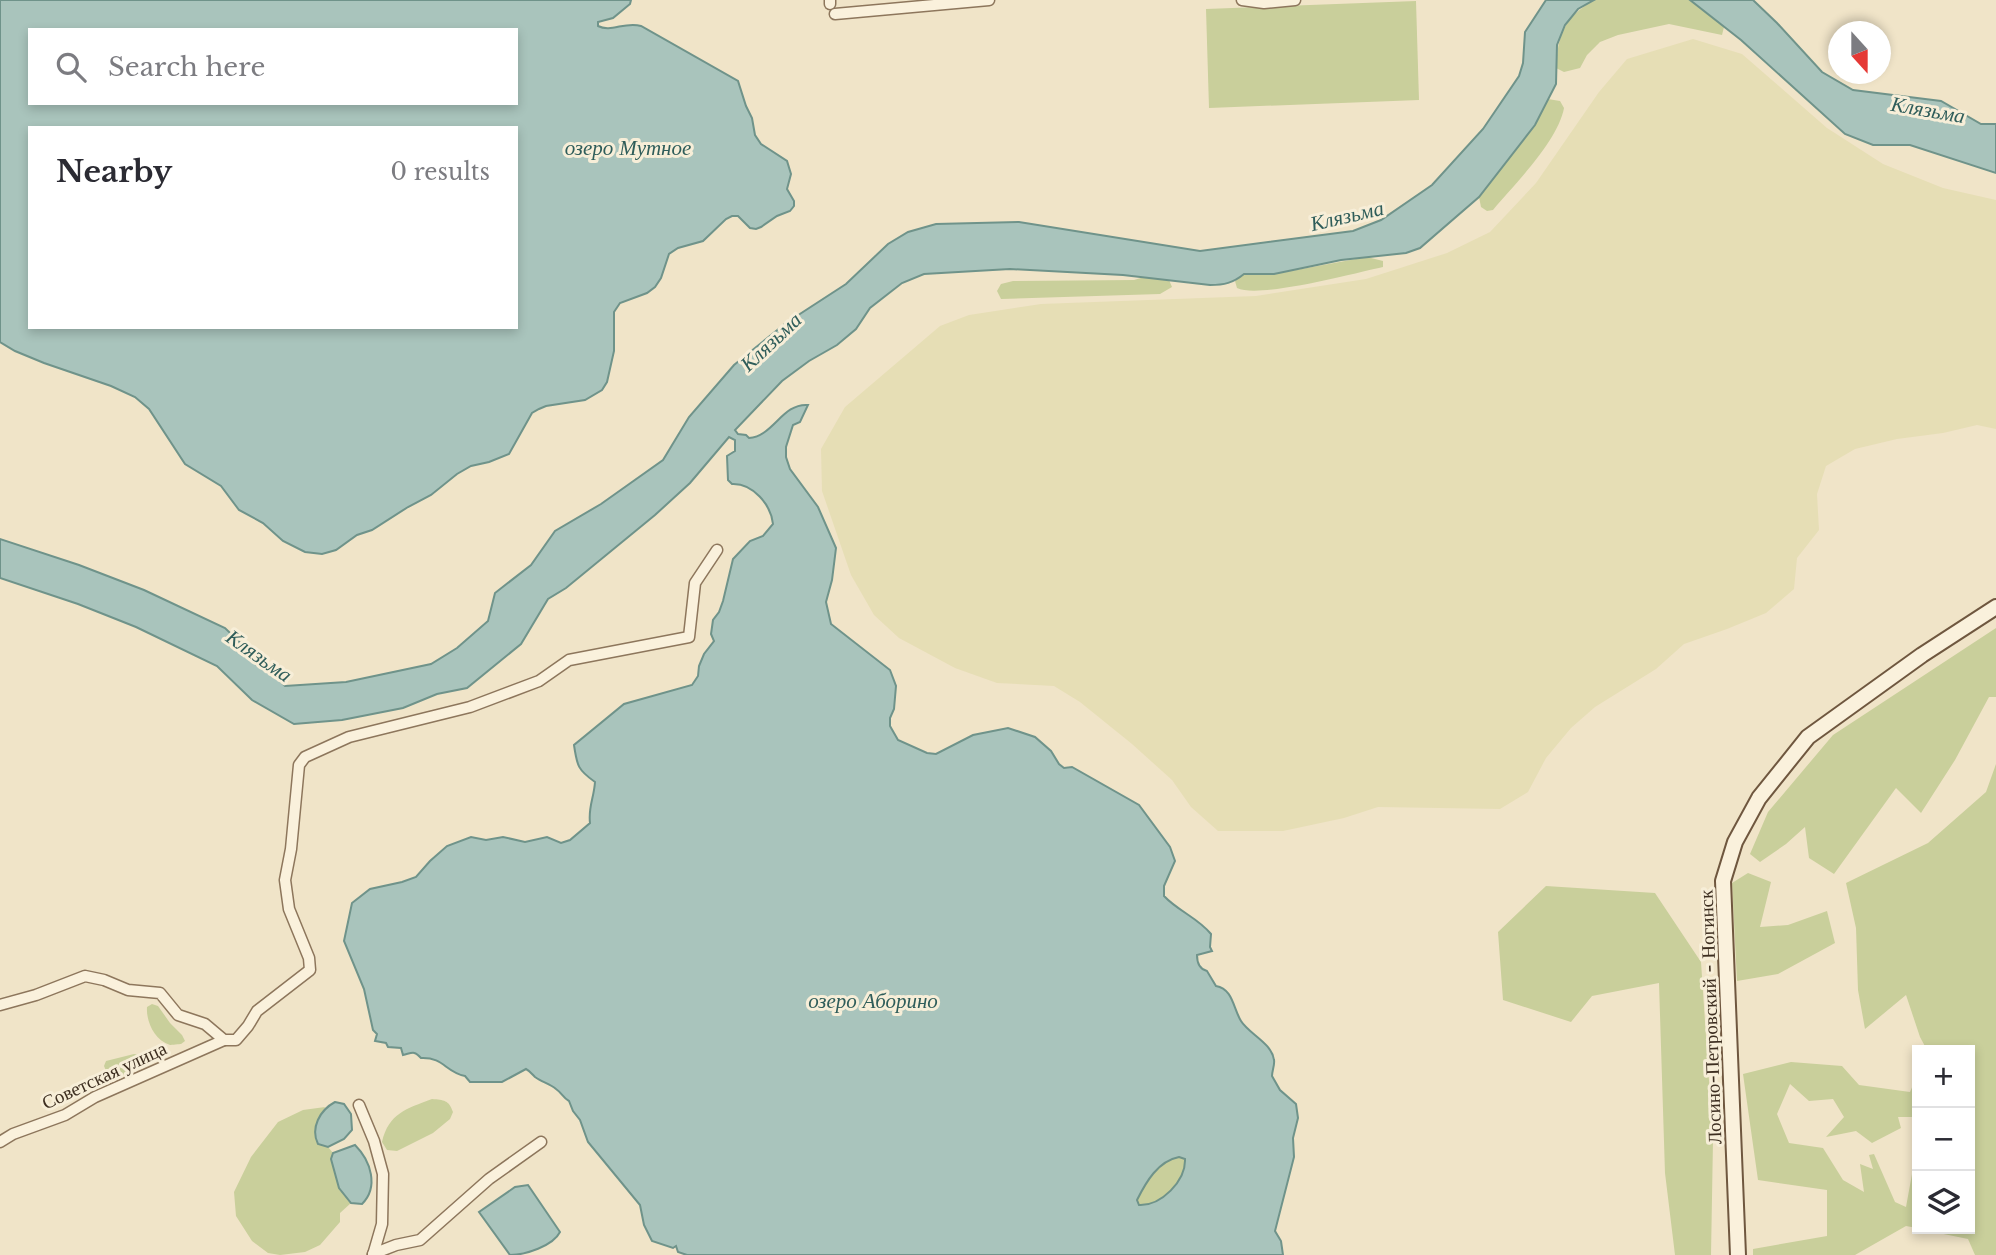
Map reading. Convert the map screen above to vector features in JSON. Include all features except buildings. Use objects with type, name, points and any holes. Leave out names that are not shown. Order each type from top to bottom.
[{"type":"main road","name":"Лосино-Петровский - Ногинск","points":[[1738,1255],[1723,881],[1735,842],[1759,798],[1808,737],[1922,655],[1996,607]]},
{"type":"street","points":[[835,14],[914,4],[989,0]]},
{"type":"street","points":[[1242,0],[1265,3],[1295,0]]},
{"type":"street","name":"Советская улица","points":[[0,1142],[13,1134],[65,1115],[95,1097],[224,1040],[236,1040],[257,1011],[310,970],[309,958],[289,909],[285,880],[299,765],[305,757],[349,737],[470,707],[539,681],[569,660],[689,637],[695,583],[717,550]]},
{"type":"street","points":[[0,1005],[36,995],[85,976],[128,990],[160,993],[178,1015],[205,1024],[224,1040]]},
{"type":"street","points":[[359,1105],[383,1174],[382,1224],[373,1254]]},
{"type":"street","points":[[373,1254],[420,1240],[489,1178],[541,1142]]},
{"type":"shaded area","points":[[1693,39],[1742,54],[1827,128],[1883,164],[1943,188],[1996,200],[1996,429],[1977,425],[1897,439],[1855,449],[1826,466],[1817,494],[1819,530],[1797,558],[1794,589],[1766,613],[1684,644],[1656,669],[1595,707],[1571,728],[1546,758],[1528,792],[1500,809],[1378,807],[1344,818],[1283,831],[1218,831],[1191,807],[1172,780],[1080,702],[1054,686],[997,683],[955,668],[899,638],[874,615],[851,575],[822,491],[821,449],[845,407],[940,326],[969,315],[1041,304],[1256,296],[1366,279],[1447,253],[1490,232],[1536,183],[1599,92],[1627,59]]},
{"type":"green space","points":[[1594,0],[1690,0],[1724,27],[1722,35],[1669,24],[1618,35],[1600,42],[1587,55],[1580,68],[1564,72],[1556,68],[1564,28],[1576,13]]},
{"type":"green space","points":[[1416,1],[1419,100],[1209,108],[1206,9]]},
{"type":"green space","points":[[1548,99],[1560,101],[1564,108],[1553,134],[1513,188],[1493,210],[1487,211],[1481,207],[1479,197],[1535,125]]},
{"type":"green space","points":[[1367,257],[1383,261],[1383,267],[1308,284],[1265,290],[1248,291],[1237,288],[1235,281],[1243,274],[1274,274]]},
{"type":"green space","points":[[1144,277],[1169,280],[1172,287],[1160,294],[1001,299],[997,291],[1001,284],[1013,281],[1134,280]]},
{"type":"green space","points":[[1996,628],[1996,697],[1989,697],[1955,760],[1921,813],[1896,788],[1834,874],[1809,858],[1805,827],[1760,862],[1750,854],[1768,812],[1833,735]]},
{"type":"green space","points":[[1996,764],[1996,1255],[1975,1255],[1968,1239],[1944,1234],[1975,1234],[1975,1045],[1924,1045],[1906,995],[1865,1029],[1858,990],[1856,928],[1846,883],[1928,843],[1986,792]]},
{"type":"green space","points":[[1748,873],[1771,882],[1760,927],[1788,925],[1827,911],[1835,943],[1778,974],[1737,981],[1732,883]]},
{"type":"green space","points":[[1546,886],[1655,893],[1701,962],[1713,1140],[1711,1255],[1675,1255],[1665,1173],[1659,983],[1592,996],[1571,1022],[1503,1000],[1498,932]]},
{"type":"green space","points":[[152,1004],[158,1006],[185,1041],[170,1045],[155,1034],[147,1012],[147,1007]]},
{"type":"green space","points":[[140,1055],[145,1066],[118,1077],[107,1073],[104,1066],[106,1061]]},
{"type":"green space","points":[[1791,1062],[1842,1066],[1859,1085],[1910,1092],[1912,1087],[1912,1117],[1898,1117],[1901,1128],[1872,1143],[1856,1131],[1826,1137],[1844,1117],[1833,1099],[1809,1101],[1790,1084],[1777,1114],[1789,1143],[1823,1148],[1843,1180],[1864,1192],[1860,1164],[1873,1169],[1869,1155],[1874,1154],[1895,1202],[1906,1207],[1912,1174],[1912,1227],[1906,1226],[1855,1255],[1753,1255],[1753,1249],[1827,1236],[1827,1190],[1758,1180],[1743,1074]]},
{"type":"green space","points":[[432,1099],[443,1100],[450,1105],[453,1112],[450,1119],[433,1133],[397,1151],[387,1150],[382,1142],[394,1118],[407,1109]]},
{"type":"green space","points":[[325,1107],[315,1127],[318,1144],[328,1147],[333,1153],[331,1159],[339,1188],[351,1203],[340,1213],[340,1222],[320,1245],[305,1252],[280,1255],[268,1253],[252,1241],[236,1216],[234,1192],[251,1157],[278,1122],[303,1110]]},
{"type":"green space","points":[[1179,1157],[1185,1159],[1177,1183],[1156,1201],[1139,1205],[1137,1200],[1153,1173],[1165,1163]]},
{"type":"water","name":"озеро Мутное","points":[[0,0],[631,0],[630,4],[613,18],[598,22],[598,26],[641,26],[738,81],[752,118],[755,135],[761,144],[787,161],[791,174],[787,189],[794,206],[790,211],[756,229],[750,228],[738,216],[726,219],[703,241],[678,248],[669,254],[655,287],[647,293],[620,303],[614,312],[614,351],[607,382],[602,390],[585,400],[546,406],[532,413],[509,454],[471,466],[431,495],[372,530],[357,535],[336,550],[322,554],[305,552],[283,541],[263,523],[239,510],[221,486],[185,464],[149,409],[135,397],[15,351],[0,342]]},
{"type":"water","name":"озеро Аборино","points":[[1546,0],[1594,0],[1578,9],[1565,25],[1557,45],[1556,84],[1535,125],[1479,197],[1420,248],[1406,253],[1341,260],[1274,274],[1244,274],[1232,281],[1215,285],[1123,275],[1010,269],[924,274],[902,283],[870,308],[856,329],[837,345],[782,381],[735,430],[749,438],[758,436],[791,409],[808,405],[800,422],[793,425],[786,447],[786,457],[790,469],[818,507],[836,548],[826,602],[831,624],[890,670],[896,686],[890,726],[898,740],[927,753],[936,754],[973,735],[1008,728],[1035,737],[1051,751],[1064,768],[1072,767],[1139,805],[1170,847],[1175,861],[1164,886],[1164,896],[1211,934],[1212,951],[1197,955],[1199,965],[1207,971],[1216,986],[1226,991],[1245,1026],[1269,1049],[1274,1062],[1272,1076],[1280,1090],[1296,1104],[1298,1118],[1293,1138],[1294,1157],[1275,1231],[1281,1241],[1283,1255],[687,1255],[678,1252],[676,1246],[673,1248],[652,1241],[644,1225],[640,1205],[588,1142],[569,1101],[554,1087],[526,1069],[502,1082],[470,1082],[465,1076],[440,1062],[421,1058],[415,1053],[403,1055],[401,1048],[388,1047],[386,1043],[375,1041],[377,1034],[373,1030],[364,989],[344,941],[352,903],[370,889],[416,877],[447,846],[471,837],[486,840],[503,837],[525,842],[547,837],[561,843],[570,840],[590,823],[595,782],[579,767],[574,745],[624,704],[692,685],[698,676],[704,654],[714,641],[711,634],[713,620],[723,601],[733,559],[750,541],[763,536],[773,524],[769,510],[760,496],[747,487],[732,484],[728,480],[727,456],[735,451],[735,440],[729,437],[690,483],[655,515],[566,588],[548,599],[521,644],[467,688],[437,694],[403,708],[342,720],[294,724],[252,700],[217,666],[136,627],[0,578],[0,539],[79,565],[144,590],[225,628],[285,686],[346,682],[431,664],[457,648],[488,621],[495,593],[531,565],[555,531],[601,504],[663,460],[689,417],[734,365],[786,323],[846,284],[888,244],[908,232],[936,224],[1019,222],[1200,251],[1353,231],[1381,220],[1432,185],[1483,129],[1519,76],[1523,63],[1525,32]],"holes":[[[1172,1159],[1185,1159],[1181,1176],[1171,1191],[1156,1201],[1139,1205],[1137,1200],[1159,1168]]]},
{"type":"water","name":"Клязьма","points":[[1690,0],[1753,0],[1828,75],[1828,84],[1843,84],[1853,90],[1941,101],[1981,124],[1996,124],[1996,173],[1910,145],[1873,145],[1845,134],[1741,40]]},
{"type":"water","points":[[335,1102],[344,1104],[351,1114],[352,1130],[344,1139],[328,1147],[318,1144],[315,1132],[321,1115]]},
{"type":"water","points":[[355,1145],[361,1151],[371,1174],[370,1190],[362,1204],[351,1203],[339,1188],[331,1159],[333,1153]]},
{"type":"water","points":[[528,1185],[560,1232],[538,1249],[510,1255],[479,1212],[515,1187]]}]
